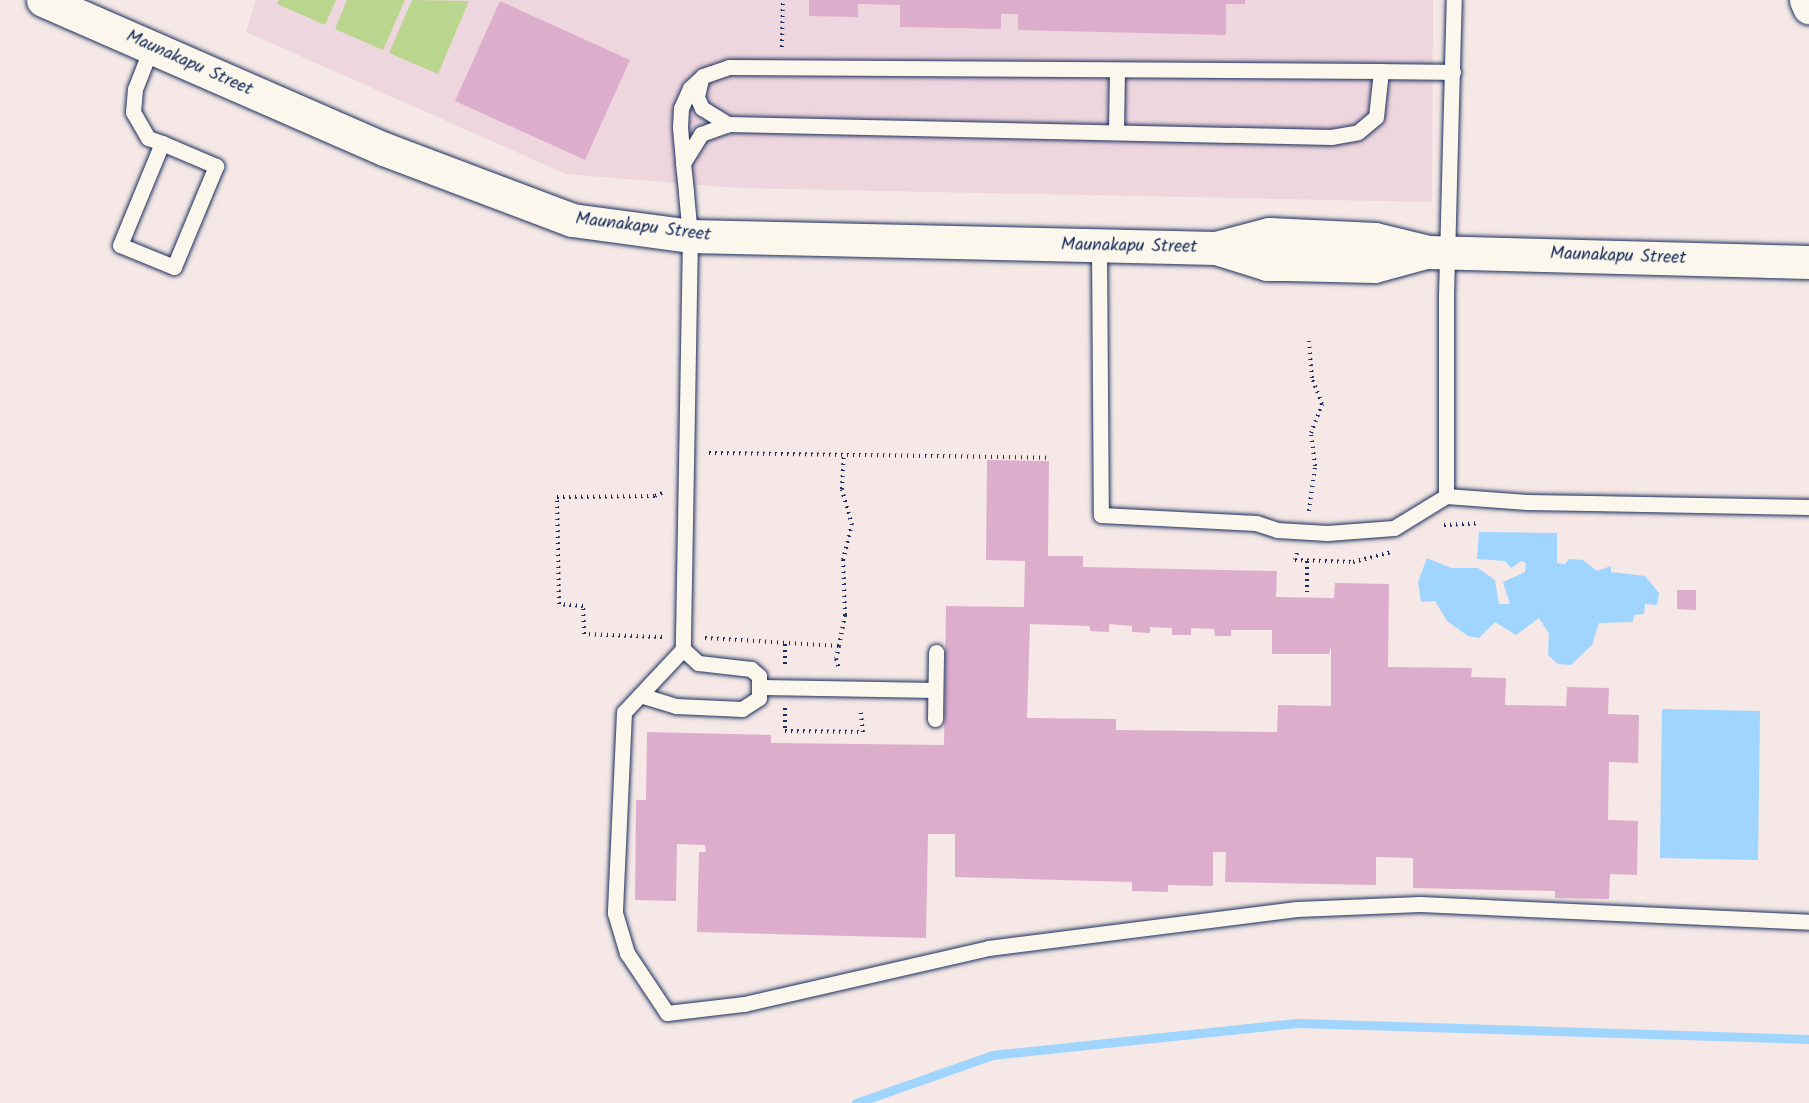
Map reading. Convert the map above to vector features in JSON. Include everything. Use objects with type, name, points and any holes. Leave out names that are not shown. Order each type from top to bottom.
[{"type":"street","name":"Maunakapu Street","points":[[43,0],[501,196],[572,220],[690,236],[1216,248],[1269,234],[1375,238],[1438,252],[1809,262]]},
{"type":"street","points":[[1806,0],[1809,7]]},
{"type":"lane","points":[[1446,496],[1438,252],[1453,72],[1454,0]]},
{"type":"lane","points":[[151,48],[135,89],[133,112],[148,138],[162,143],[216,166],[174,267],[120,244],[162,143]]},
{"type":"lane","points":[[1453,72],[729,67],[703,76],[690,88],[681,108],[683,163],[690,236],[683,649],[624,712],[615,913],[627,952],[667,1013],[744,1004],[988,948],[1297,909],[1420,904],[1809,922]]},
{"type":"lane","points":[[1116,132],[1117,70]]},
{"type":"lane","points":[[703,76],[697,91],[699,103],[713,118],[728,124],[1347,135],[1364,129],[1376,117],[1381,71]]},
{"type":"lane","points":[[683,163],[701,134],[728,124]]},
{"type":"lane","points":[[1099,247],[1101,515],[1256,523],[1277,530],[1304,532],[1365,532],[1394,528],[1446,496],[1527,502],[1809,507]]},
{"type":"lane","points":[[640,695],[676,706],[742,709],[759,698],[762,687],[751,669],[699,663],[683,649]]},
{"type":"lane","points":[[935,719],[936,652]]},
{"type":"lane","points":[[762,687],[935,690]]},
{"type":"path","points":[[781,68],[783,0]]},
{"type":"path","points":[[686,452],[1050,458]]},
{"type":"path","points":[[1307,561],[1307,597]]},
{"type":"shaded area","points":[[256,0],[1433,0],[1432,202],[737,188],[566,174],[246,32]]},
{"type":"green space","points":[[279,0],[336,0],[325,25],[277,4]]},
{"type":"green space","points":[[347,0],[405,0],[383,50],[335,29]]},
{"type":"green space","points":[[412,0],[469,1],[438,74],[389,53]]},
{"type":"water","points":[[1479,532],[1557,533],[1557,563],[1565,564],[1569,559],[1583,560],[1597,571],[1611,566],[1611,572],[1645,576],[1659,593],[1657,605],[1645,604],[1644,614],[1634,615],[1633,622],[1599,623],[1592,645],[1571,665],[1558,664],[1548,655],[1549,634],[1539,618],[1516,635],[1495,622],[1479,638],[1468,636],[1447,621],[1435,601],[1421,602],[1418,582],[1427,558],[1451,568],[1478,568],[1495,580],[1499,604],[1510,604],[1503,582],[1525,572],[1526,563],[1521,561],[1511,568],[1505,561],[1477,559]]},
{"type":"water","points":[[1662,709],[1760,711],[1758,860],[1660,858]]},
{"type":"building","points":[[809,0],[1245,0],[1245,4],[1226,4],[1226,35],[1018,30],[1018,14],[1001,14],[1001,29],[900,27],[900,5],[858,4],[858,17],[809,16]]},
{"type":"building","points":[[500,1],[630,60],[585,160],[455,101]]},
{"type":"building","points":[[987,460],[1049,461],[1048,556],[1083,556],[1083,567],[1277,571],[1276,597],[1334,598],[1335,583],[1389,584],[1388,667],[1472,668],[1471,677],[1506,678],[1505,705],[1566,706],[1567,687],[1609,688],[1608,714],[1639,715],[1638,763],[1609,762],[1608,820],[1638,821],[1637,875],[1610,874],[1609,899],[1555,898],[1555,891],[1413,888],[1413,858],[1376,857],[1376,885],[1225,882],[1226,852],[1213,852],[1213,886],[1168,885],[1168,892],[1132,891],[1132,882],[955,877],[955,834],[928,834],[926,938],[697,932],[699,852],[706,852],[705,845],[677,844],[676,901],[635,900],[636,800],[646,800],[647,732],[771,735],[771,743],[944,745],[946,606],[1024,607],[1025,561],[986,560]],"holes":[[[1030,624],[1090,626],[1090,631],[1109,632],[1109,624],[1132,626],[1132,632],[1150,633],[1150,627],[1172,628],[1172,635],[1191,635],[1191,628],[1214,629],[1215,636],[1231,636],[1231,630],[1272,630],[1272,654],[1329,654],[1331,646],[1331,706],[1278,705],[1277,732],[1116,730],[1116,719],[1027,718]]]},
{"type":"building","points":[[1677,590],[1696,590],[1696,610],[1677,609]]},
{"type":"waterway","points":[[856,1103],[992,1055],[1299,1023],[1809,1039]]}]
